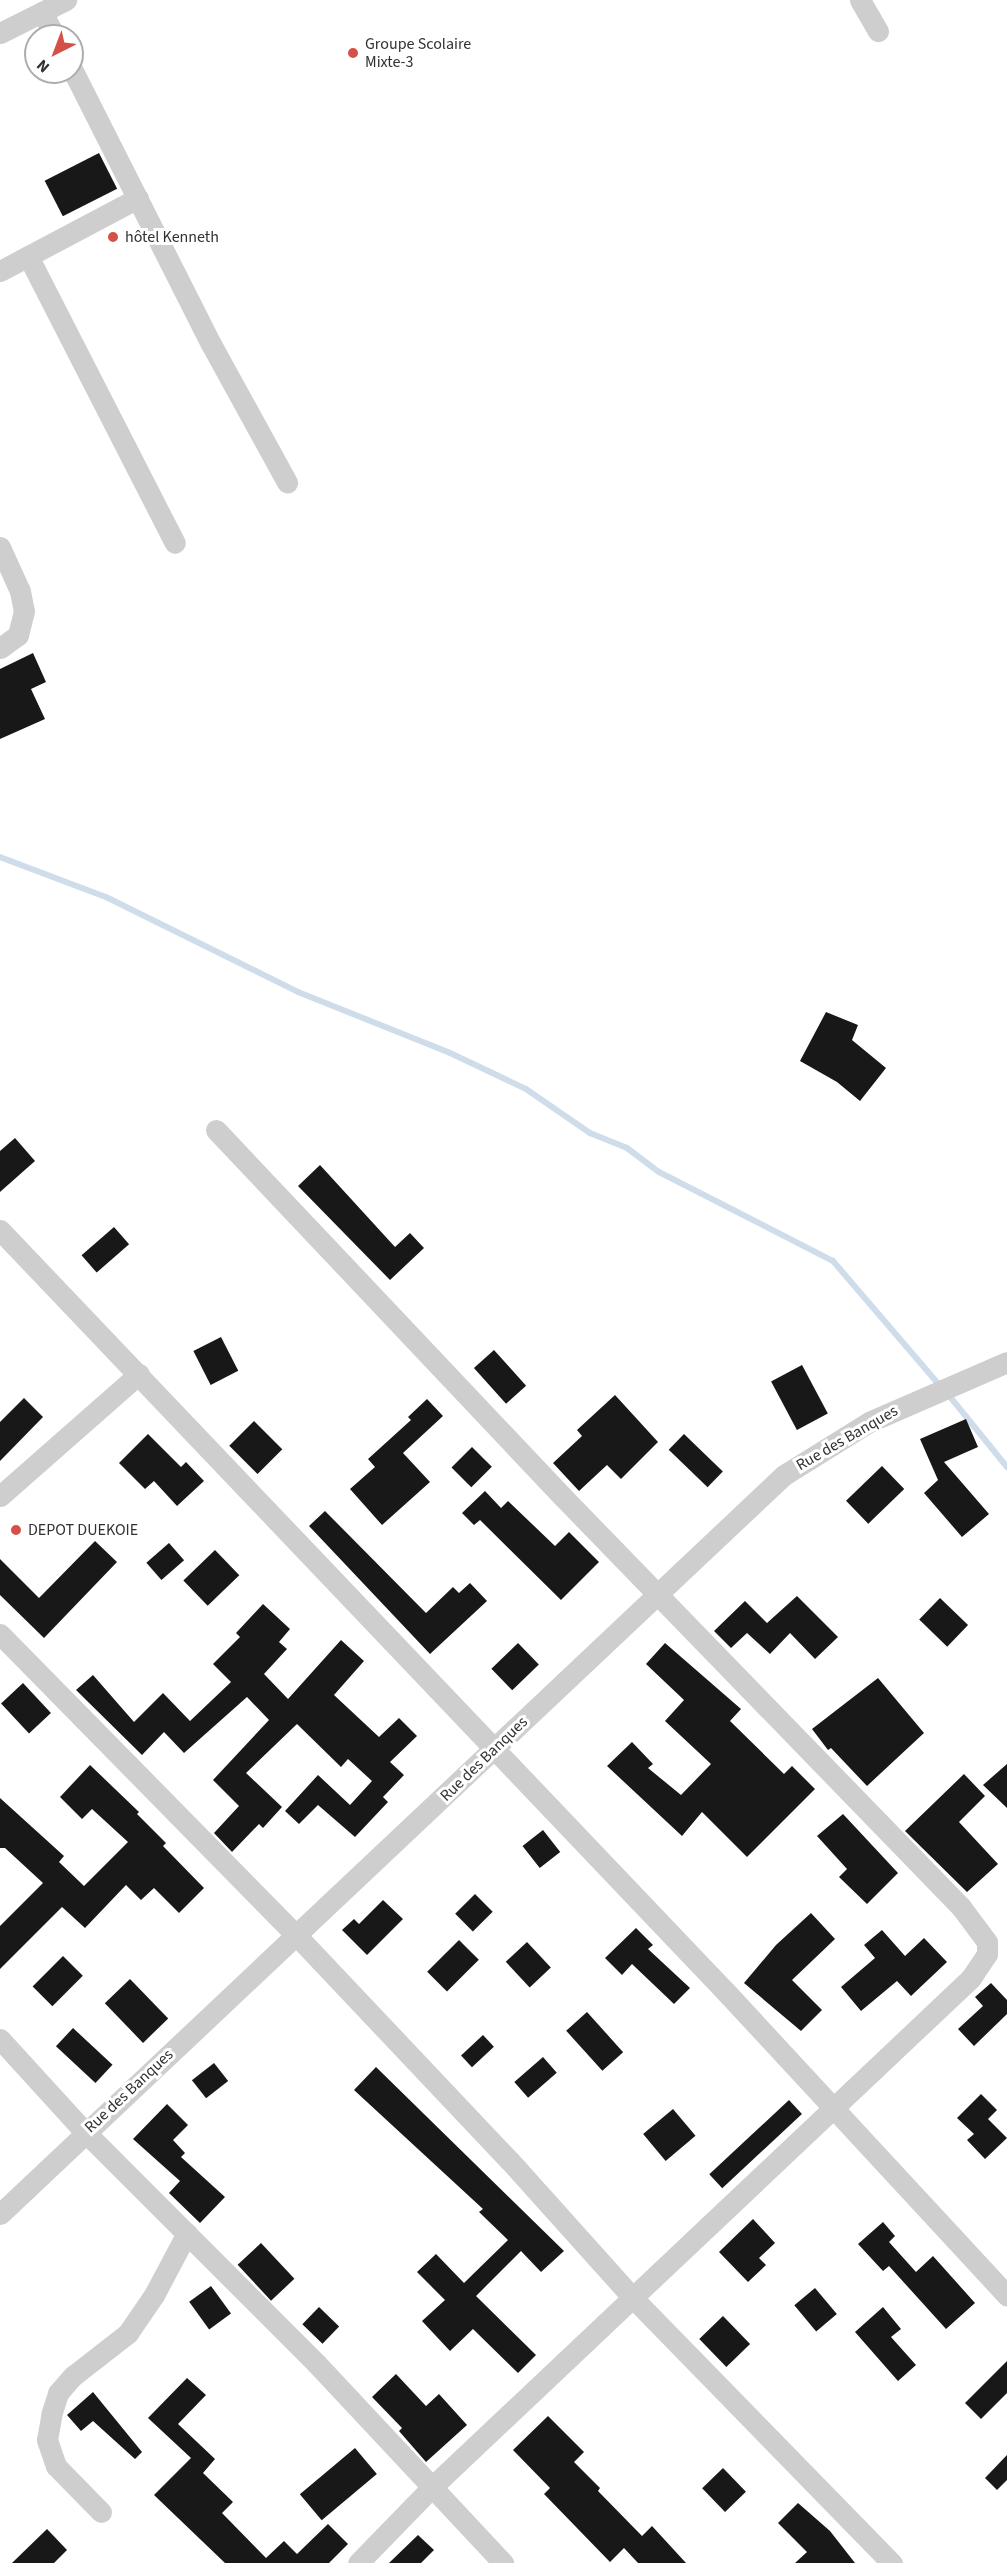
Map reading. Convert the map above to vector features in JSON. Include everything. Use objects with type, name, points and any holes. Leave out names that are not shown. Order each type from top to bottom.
[{"type":"street","points":[[0,33],[66,0]]},
{"type":"street","points":[[860,0],[878,31]]},
{"type":"street","points":[[42,12],[48,24]]},
{"type":"street","points":[[80,84],[287,482]]},
{"type":"street","points":[[0,271],[138,198]]},
{"type":"street","points":[[28,256],[175,543]]},
{"type":"street","points":[[0,547],[20,591],[24,611],[18,635],[0,648]]},
{"type":"street","points":[[216,1130],[657,1594],[961,1907],[987,1942],[987,1954],[971,1978],[836,2110],[432,2487],[358,2563]]},
{"type":"street","points":[[0,1230],[493,1750],[624,1883],[1007,2295]]},
{"type":"street","name":"Rue des Banques","points":[[0,2214],[783,1475],[869,1422],[1007,1362]]},
{"type":"street","points":[[0,1496],[139,1374]]},
{"type":"street","points":[[0,1634],[297,1936],[510,2161],[633,2298],[892,2563]]},
{"type":"street","points":[[0,2039],[85,2132],[316,2363],[503,2563]]},
{"type":"street","points":[[101,2512],[56,2466],[47,2440],[52,2412],[58,2393],[73,2376],[128,2333],[154,2295],[187,2233]]},
{"type":"building","points":[[99,153],[117,189],[63,216],[45,181]]},
{"type":"building","points":[[33,653],[46,682],[31,689],[45,719],[0,739],[0,669]]},
{"type":"building","points":[[826,1012],[858,1025],[852,1040],[886,1068],[860,1101],[837,1082],[800,1061]]},
{"type":"building","points":[[15,1138],[35,1161],[0,1192],[0,1151]]},
{"type":"building","points":[[320,1165],[395,1247],[410,1233],[424,1248],[390,1280],[298,1186]]},
{"type":"building","points":[[114,1227],[129,1244],[97,1273],[82,1255]]},
{"type":"building","points":[[221,1337],[238,1371],[211,1385],[193,1351]]},
{"type":"building","points":[[494,1350],[526,1386],[506,1404],[474,1368]]},
{"type":"building","points":[[802,1365],[828,1414],[797,1430],[771,1381]]},
{"type":"building","points":[[615,1395],[658,1442],[621,1479],[607,1465],[579,1491],[553,1463],[582,1436],[577,1430]]},
{"type":"building","points":[[24,1398],[43,1417],[0,1461],[0,1422]]},
{"type":"building","points":[[427,1399],[443,1416],[403,1453],[430,1482],[382,1525],[350,1489],[375,1467],[368,1459],[411,1420],[408,1417]]},
{"type":"building","points":[[966,1419],[978,1447],[944,1462],[989,1514],[962,1537],[924,1493],[938,1480],[920,1439]]},
{"type":"building","points":[[254,1421],[282,1449],[258,1474],[229,1446]]},
{"type":"building","points":[[148,1434],[181,1467],[186,1462],[204,1481],[177,1506],[154,1481],[145,1489],[119,1463]]},
{"type":"building","points":[[684,1434],[723,1472],[708,1487],[669,1450]]},
{"type":"building","points":[[472,1447],[492,1467],[471,1487],[451,1468]]},
{"type":"building","points":[[882,1466],[904,1489],[868,1524],[846,1501]]},
{"type":"building","points":[[485,1491],[501,1508],[508,1501],[555,1546],[569,1532],[599,1562],[561,1600],[480,1520],[474,1525],[462,1513]]},
{"type":"building","points":[[325,1511],[426,1613],[453,1587],[459,1593],[470,1583],[487,1601],[430,1654],[309,1526]]},
{"type":"building","points":[[95,1541],[117,1562],[44,1638],[0,1595],[0,1559],[39,1598]]},
{"type":"building","points":[[169,1543],[184,1560],[161,1580],[146,1563]]},
{"type":"building","points":[[215,1550],[239,1575],[208,1606],[183,1581]]},
{"type":"building","points":[[797,1596],[838,1637],[815,1659],[790,1633],[770,1654],[747,1633],[731,1648],[714,1631],[745,1601],[767,1623]]},
{"type":"building","points":[[940,1598],[968,1625],[947,1647],[919,1620]]},
{"type":"building","points":[[263,1604],[290,1629],[279,1642],[287,1649],[264,1674],[288,1699],[341,1640],[364,1661],[334,1695],[379,1737],[399,1718],[417,1736],[390,1762],[404,1775],[383,1797],[388,1802],[355,1837],[318,1805],[299,1824],[285,1811],[318,1775],[350,1805],[372,1781],[348,1759],[341,1767],[297,1724],[246,1773],[282,1807],[263,1828],[259,1824],[232,1852],[214,1833],[239,1806],[213,1780],[269,1720],[247,1697],[184,1753],[164,1732],[142,1755],[76,1690],[93,1675],[134,1722],[163,1693],[190,1721],[231,1682],[213,1664],[240,1637],[236,1633]]},
{"type":"building","points":[[518,1643],[539,1665],[512,1690],[491,1669]]},
{"type":"building","points":[[665,1643],[741,1709],[730,1721],[784,1774],[792,1766],[815,1789],[747,1857],[702,1812],[682,1836],[607,1766],[632,1742],[653,1764],[648,1768],[681,1795],[711,1764],[665,1721],[684,1700],[646,1664]]},
{"type":"building","points":[[878,1678],[924,1733],[867,1786],[831,1748],[828,1750],[812,1729]]},
{"type":"building","points":[[23,1683],[51,1713],[29,1733],[1,1703]]},
{"type":"building","points":[[1007,1764],[1007,1808],[983,1785]]},
{"type":"building","points":[[90,1765],[139,1812],[137,1814],[166,1843],[163,1846],[204,1888],[179,1913],[154,1888],[141,1900],[126,1885],[85,1928],[62,1907],[0,1969],[0,1926],[43,1883],[5,1848],[0,1848],[0,1798],[64,1856],[59,1862],[84,1886],[128,1842],[92,1809],[82,1819],[60,1797]]},
{"type":"building","points":[[964,1774],[985,1796],[959,1822],[998,1864],[967,1892],[905,1831]]},
{"type":"building","points":[[843,1814],[898,1873],[867,1904],[839,1877],[847,1869],[817,1836]]},
{"type":"building","points":[[543,1830],[560,1852],[540,1868],[523,1846]]},
{"type":"building","points":[[475,1894],[493,1912],[473,1931],[455,1914]]},
{"type":"building","points":[[383,1900],[403,1919],[367,1955],[342,1930],[354,1919],[359,1924]]},
{"type":"building","points":[[811,1913],[835,1939],[792,1980],[822,2010],[801,2031],[744,1983],[776,1945]]},
{"type":"building","points":[[636,1928],[653,1945],[648,1949],[690,1988],[674,2004],[632,1964],[622,1975],[605,1958]]},
{"type":"building","points":[[882,1930],[905,1956],[924,1938],[947,1962],[911,1996],[897,1981],[861,2011],[841,1987],[875,1958],[864,1945]]},
{"type":"building","points":[[459,1940],[479,1960],[447,1992],[427,1972]]},
{"type":"building","points":[[527,1942],[551,1968],[530,1987],[506,1962]]},
{"type":"building","points":[[63,1956],[83,1976],[52,2006],[33,1986]]},
{"type":"building","points":[[130,1979],[168,2019],[143,2043],[105,2003]]},
{"type":"building","points":[[991,1983],[1007,2000],[1007,2014],[974,2046],[958,2029],[983,2006],[975,1997]]},
{"type":"building","points":[[587,2012],[623,2052],[602,2071],[566,2031]]},
{"type":"building","points":[[73,2028],[112,2065],[95,2083],[56,2046]]},
{"type":"building","points":[[483,2035],[494,2047],[472,2067],[461,2055]]},
{"type":"building","points":[[543,2057],[557,2073],[528,2098],[514,2082]]},
{"type":"building","points":[[214,2063],[228,2081],[206,2098],[192,2080]]},
{"type":"building","points":[[376,2067],[564,2251],[541,2272],[521,2251],[476,2296],[536,2355],[518,2373],[473,2329],[450,2351],[422,2321],[445,2300],[417,2272],[436,2254],[464,2283],[508,2240],[479,2212],[483,2209],[354,2090]]},
{"type":"building","points":[[981,2094],[997,2110],[988,2119],[1007,2138],[985,2159],[967,2140],[974,2134],[957,2118]]},
{"type":"building","points":[[789,2100],[802,2114],[722,2188],[709,2174]]},
{"type":"building","points":[[167,2104],[188,2125],[173,2140],[185,2153],[181,2157],[225,2197],[200,2223],[169,2193],[180,2181],[133,2139]]},
{"type":"building","points":[[673,2109],[695,2136],[666,2161],[643,2134]]},
{"type":"building","points":[[753,2219],[775,2243],[759,2258],[766,2265],[748,2282],[719,2252]]},
{"type":"building","points":[[883,2222],[895,2236],[889,2242],[916,2272],[933,2256],[975,2303],[946,2329],[889,2266],[883,2271],[858,2244]]},
{"type":"building","points":[[261,2243],[294,2279],[271,2301],[238,2265]]},
{"type":"building","points":[[211,2286],[231,2314],[209,2329],[189,2302]]},
{"type":"building","points":[[815,2288],[837,2314],[816,2331],[794,2305]]},
{"type":"building","points":[[319,2307],[339,2326],[322,2344],[302,2324]]},
{"type":"building","points":[[883,2307],[901,2329],[891,2337],[916,2365],[898,2381],[855,2332]]},
{"type":"building","points":[[723,2316],[750,2344],[726,2367],[699,2339]]},
{"type":"building","points":[[1007,2361],[1007,2393],[981,2419],[965,2403]]},
{"type":"building","points":[[396,2374],[426,2406],[439,2394],[467,2425],[426,2462],[399,2431],[402,2428],[372,2397]]},
{"type":"building","points":[[187,2378],[206,2395],[178,2424],[215,2459],[203,2473],[233,2502],[222,2513],[266,2558],[284,2541],[297,2554],[328,2524],[348,2544],[329,2563],[225,2563],[154,2495],[191,2458],[148,2418]]},
{"type":"building","points":[[93,2392],[142,2452],[135,2459],[93,2421],[81,2431],[67,2415]]},
{"type":"building","points":[[548,2416],[584,2452],[574,2462],[600,2488],[598,2491],[642,2536],[652,2526],[686,2563],[638,2563],[624,2548],[610,2562],[544,2494],[550,2488],[513,2450]]},
{"type":"building","points":[[355,2448],[377,2474],[322,2520],[300,2494]]},
{"type":"building","points":[[1007,2455],[1007,2480],[997,2490],[985,2478]]},
{"type":"building","points":[[723,2468],[746,2492],[725,2512],[702,2488]]},
{"type":"building","points":[[798,2503],[830,2531],[855,2563],[795,2563],[807,2552],[778,2523]]},
{"type":"building","points":[[47,2529],[67,2550],[54,2563],[12,2563]]},
{"type":"building","points":[[418,2535],[434,2550],[421,2563],[389,2563]]},
{"type":"waterway","points":[[0,857],[106,897],[298,992],[448,1052],[526,1089],[590,1133],[627,1148],[659,1172],[833,1261],[940,1386]]},
{"type":"waterway","points":[[947,1393],[1007,1467]]},
{"type":"place","name":"Groupe Scolaire Mixte-3","points":[[353,53]]},
{"type":"place","name":"hôtel Kenneth","points":[[113,237]]},
{"type":"place","name":"DEPOT DUEKOIE","points":[[16,1530]]}]
